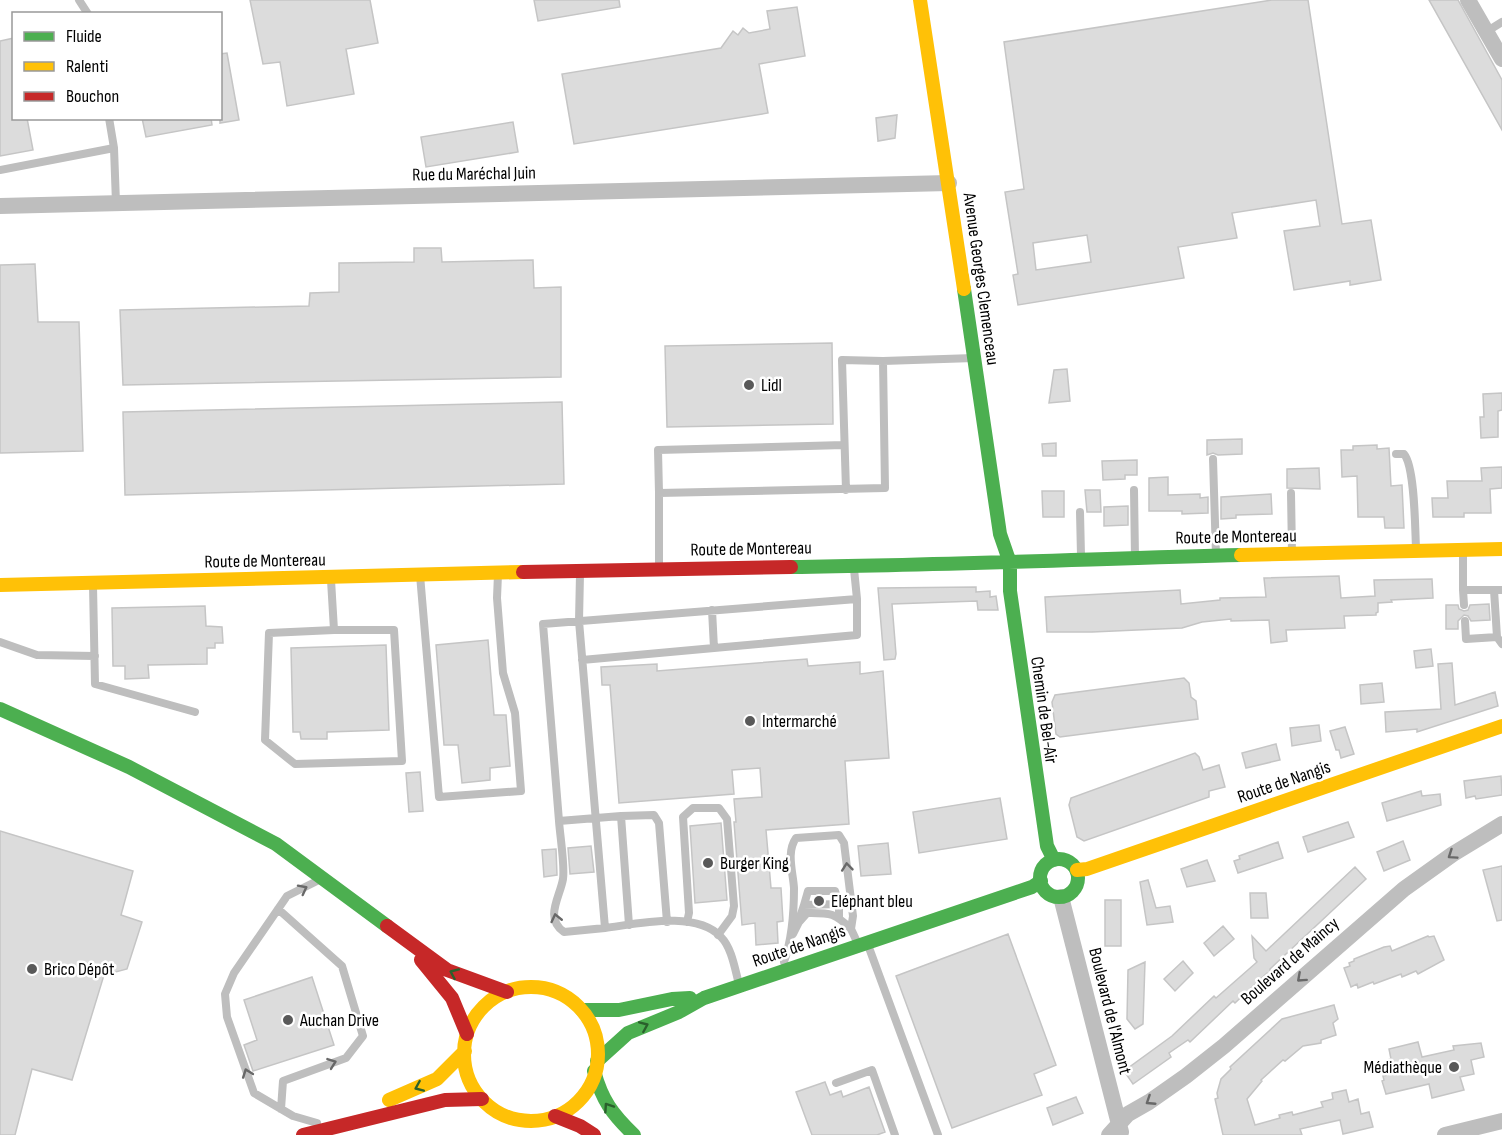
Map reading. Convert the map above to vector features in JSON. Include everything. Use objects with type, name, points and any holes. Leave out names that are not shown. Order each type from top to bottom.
[{"type":"main road","name":"Avenue Georges Clemenceau","points":[[920,0],[1000,534],[1010,563]]},
{"type":"main road","name":"Route de Montereau","points":[[0,585],[1010,563],[1034,560],[1135,557],[1502,549]]},
{"type":"main road","name":"Chemin de Bel-Air","points":[[1010,563],[1009,585],[1027,718],[1047,846],[1054,860]]},
{"type":"main road","points":[[0,709],[129,766],[276,844],[447,970],[507,992]]},
{"type":"main road","name":"Route de Nangis","points":[[1077,870],[1087,869],[1502,726]]},
{"type":"main road","points":[[1054,860],[1068,861],[1077,870],[1076,888],[1067,896],[1055,897],[1046,891],[1041,881],[1045,866],[1054,860]]},
{"type":"main road","name":"Route de Nangis","points":[[596,1066],[628,1033],[679,1012],[704,998],[1032,887],[1041,881]]},
{"type":"main road","points":[[408,942],[436,981],[452,998],[467,1034]]},
{"type":"main road","points":[[596,1066],[590,1086],[582,1097],[565,1112],[538,1120],[509,1118],[494,1110],[482,1099],[467,1069],[465,1052],[467,1034],[483,1008],[492,999],[507,992],[528,987],[543,988],[571,999],[592,1025],[597,1041],[596,1066],[600,1093],[606,1106],[634,1135]]},
{"type":"main road","name":"Route de Nangis","points":[[582,1010],[619,1010],[672,999],[704,998]]},
{"type":"main road","points":[[307,1134],[437,1079],[465,1052]]},
{"type":"main road","points":[[307,1134],[445,1100],[482,1099]]},
{"type":"main road","points":[[555,1116],[580,1125],[594,1135]]},
{"type":"street","points":[[1468,0],[1502,59]]},
{"type":"street","name":"Rue du Maréchal Juin","points":[[0,206],[949,183]]},
{"type":"street","name":"Boulevard de Maincy","points":[[1117,1132],[1128,1114],[1177,1082],[1224,1046],[1404,889],[1453,854],[1502,824]]},
{"type":"street","name":"Boulevard de l'Almont","points":[[1061,897],[1117,1132]]},
{"type":"street","points":[[1445,1135],[1502,1121]]},
{"type":"lane","points":[[1486,32],[1502,22]]},
{"type":"lane","points":[[109,120],[114,147],[116,203]]},
{"type":"lane","points":[[0,170],[114,147]]},
{"type":"lane","points":[[846,490],[842,360],[974,358]]},
{"type":"lane","points":[[658,493],[885,488],[883,361]]},
{"type":"lane","points":[[659,569],[658,450],[844,445]]},
{"type":"lane","points":[[1396,454],[1406,456],[1414,490],[1416,551]]},
{"type":"lane","points":[[1213,459],[1216,556]]},
{"type":"lane","points":[[1134,490],[1135,557]]},
{"type":"lane","points":[[1291,493],[1292,554]]},
{"type":"lane","points":[[1080,512],[1082,559]]},
{"type":"lane","points":[[1462,549],[1464,605]]},
{"type":"lane","points":[[582,660],[857,635],[854,565]]},
{"type":"lane","points":[[581,571],[579,621],[605,928]]},
{"type":"lane","points":[[420,575],[439,797],[521,791],[515,713],[503,673],[497,598],[498,573]]},
{"type":"lane","points":[[330,577],[334,630]]},
{"type":"lane","points":[[93,583],[95,684],[195,712]]},
{"type":"lane","points":[[1463,590],[1498,590],[1499,640],[1466,639],[1465,621]]},
{"type":"lane","points":[[740,985],[727,947],[718,935],[701,924],[667,922],[564,932],[555,923],[554,909],[564,878],[543,624],[857,599]]},
{"type":"lane","points":[[712,610],[714,648]]},
{"type":"lane","points":[[334,630],[394,630],[402,761],[295,764],[265,740],[269,633],[334,630]]},
{"type":"lane","points":[[0,642],[37,655],[94,656]]},
{"type":"lane","points":[[687,922],[689,913],[683,817],[693,808],[719,808],[727,819],[734,906],[732,916],[718,935]]},
{"type":"lane","points":[[559,821],[654,815],[659,823],[667,922]]},
{"type":"lane","points":[[621,816],[629,925]]},
{"type":"lane","points":[[786,969],[784,962],[791,937],[794,888],[790,853],[791,844],[796,838],[839,835],[844,843],[853,916],[851,929]]},
{"type":"lane","points":[[323,878],[287,896],[234,973],[225,994],[227,1017],[254,1093],[293,1116],[326,1126]]},
{"type":"lane","points":[[791,937],[799,922],[808,891],[835,891],[839,916]]},
{"type":"lane","points":[[804,905],[838,904]]},
{"type":"lane","points":[[279,909],[342,966],[363,1036],[346,1058],[283,1081],[281,1109]]},
{"type":"lane","points":[[799,922],[807,913],[831,913],[839,916],[862,943],[938,1135]]},
{"type":"lane","points":[[836,1083],[872,1070],[896,1135]]},
{"type":"building","points":[[250,0],[370,0],[378,43],[346,49],[354,94],[287,106],[280,62],[263,64]]},
{"type":"building","points":[[534,0],[619,0],[620,7],[538,21]]},
{"type":"building","points":[[1272,0],[1308,0],[1342,224],[1371,220],[1381,280],[1350,285],[1350,281],[1294,290],[1284,231],[1320,226],[1316,200],[1232,213],[1237,238],[1178,247],[1184,278],[1018,305],[1013,275],[1018,274],[1005,192],[1024,189],[1004,42]],"holes":[[[1087,235],[1091,262],[1036,270],[1033,243]]]},
{"type":"building","points":[[1429,0],[1458,0],[1502,80],[1502,130]]},
{"type":"building","points":[[797,7],[805,56],[759,64],[768,113],[574,144],[562,74],[721,48],[733,31],[738,35],[743,28],[749,33],[770,29],[767,11]]},
{"type":"building","points":[[12,38],[12,120],[27,120],[33,150],[0,156],[0,41]]},
{"type":"building","points":[[227,53],[239,120],[220,123],[222,120],[222,54]]},
{"type":"building","points":[[897,115],[895,138],[878,141],[876,118]]},
{"type":"building","points":[[142,120],[211,120],[212,125],[146,137]]},
{"type":"building","points":[[513,122],[518,152],[426,167],[421,137]]},
{"type":"building","points":[[414,248],[441,248],[442,262],[533,260],[534,288],[561,287],[561,377],[123,385],[120,310],[309,306],[310,293],[339,292],[339,263],[414,262]]},
{"type":"building","points":[[35,264],[38,322],[79,322],[83,451],[0,453],[0,265]]},
{"type":"building","name":"Lidl","points":[[832,343],[833,424],[667,427],[665,346]]},
{"type":"building","points":[[1067,369],[1070,401],[1049,403],[1054,370]]},
{"type":"building","points":[[1502,393],[1502,410],[1498,411],[1498,437],[1481,438],[1480,417],[1484,417],[1483,394]]},
{"type":"building","points":[[562,402],[564,484],[125,495],[123,412]]},
{"type":"building","points":[[1242,439],[1242,454],[1218,455],[1213,453],[1207,455],[1207,440]]},
{"type":"building","points":[[1056,443],[1056,456],[1043,456],[1042,444]]},
{"type":"building","points":[[1377,445],[1377,449],[1389,448],[1391,486],[1402,485],[1404,528],[1385,528],[1384,517],[1358,517],[1357,476],[1342,477],[1341,450],[1353,450],[1353,446]]},
{"type":"building","points":[[1137,460],[1137,475],[1125,475],[1125,479],[1103,480],[1102,461]]},
{"type":"building","points":[[1502,467],[1502,488],[1490,489],[1491,513],[1464,513],[1464,517],[1433,517],[1432,498],[1448,498],[1447,481],[1482,481],[1481,468]]},
{"type":"building","points":[[1319,468],[1320,489],[1287,488],[1287,469]]},
{"type":"building","points":[[1168,477],[1168,495],[1200,494],[1200,498],[1208,497],[1208,513],[1182,514],[1182,511],[1149,511],[1149,478]]},
{"type":"building","points":[[1085,490],[1100,490],[1101,512],[1087,512]]},
{"type":"building","points":[[1042,491],[1064,491],[1064,517],[1043,517]]},
{"type":"building","points":[[1271,494],[1272,514],[1236,515],[1236,518],[1221,519],[1221,497]]},
{"type":"building","points":[[1128,506],[1128,525],[1104,526],[1104,507]]},
{"type":"building","points":[[1339,576],[1341,598],[1375,596],[1374,580],[1432,579],[1433,598],[1391,600],[1392,602],[1378,603],[1376,615],[1344,616],[1345,628],[1286,630],[1287,641],[1271,643],[1269,620],[1231,621],[1231,619],[1202,622],[1182,628],[1047,632],[1045,597],[1180,590],[1181,604],[1220,600],[1220,598],[1266,597],[1264,578]]},
{"type":"building","points":[[976,587],[976,592],[990,591],[990,597],[996,596],[998,610],[978,610],[977,601],[892,604],[896,654],[895,659],[884,660],[878,588]]},
{"type":"building","points":[[1489,604],[1490,620],[1471,621],[1468,616],[1464,615],[1458,621],[1458,629],[1446,629],[1446,605],[1458,605],[1459,609],[1464,611],[1468,610],[1470,605]]},
{"type":"building","points":[[205,606],[206,626],[222,627],[223,643],[215,643],[215,648],[207,648],[207,664],[148,665],[149,678],[125,679],[125,666],[113,666],[112,608]]},
{"type":"building","points":[[488,640],[494,715],[506,715],[510,766],[490,768],[490,780],[462,783],[458,745],[444,745],[436,645]]},
{"type":"building","points":[[386,645],[389,730],[327,732],[327,739],[301,739],[300,732],[293,732],[291,648]]},
{"type":"building","points":[[1431,649],[1433,666],[1416,668],[1414,651]]},
{"type":"building","name":"Intermarché","points":[[807,659],[808,666],[860,662],[860,674],[883,671],[889,758],[845,761],[849,824],[766,830],[771,888],[781,888],[783,921],[777,922],[778,943],[756,945],[755,923],[742,925],[734,799],[762,797],[760,768],[732,770],[734,794],[619,803],[610,685],[602,685],[601,667],[657,664],[657,671]]},
{"type":"building","points":[[1452,663],[1455,705],[1495,692],[1498,706],[1417,732],[1417,729],[1386,732],[1385,712],[1441,709],[1438,664]]},
{"type":"building","points":[[1184,678],[1189,683],[1191,697],[1196,701],[1198,719],[1060,737],[1056,734],[1052,702],[1055,695]]},
{"type":"building","points":[[1382,683],[1384,702],[1361,704],[1360,685]]},
{"type":"building","points":[[1319,725],[1321,741],[1292,746],[1290,728]]},
{"type":"building","points":[[1345,727],[1354,754],[1341,758],[1330,731]]},
{"type":"building","points":[[1276,744],[1280,760],[1246,768],[1242,753]]},
{"type":"building","points":[[1195,753],[1199,757],[1203,770],[1219,765],[1225,787],[1209,791],[1209,797],[1084,841],[1077,837],[1069,805],[1071,798]]},
{"type":"building","points":[[420,772],[423,811],[409,812],[406,773]]},
{"type":"building","points":[[1501,776],[1502,795],[1476,799],[1475,796],[1466,798],[1464,781]]},
{"type":"building","points":[[1421,791],[1422,796],[1440,794],[1441,805],[1387,821],[1382,803]]},
{"type":"building","points":[[1000,798],[1007,839],[919,853],[913,812]]},
{"type":"building","points":[[1348,822],[1354,837],[1308,852],[1303,837]]},
{"type":"building","name":"Burger King","points":[[721,823],[727,900],[695,903],[690,826]]},
{"type":"building","name":"Brico Dépôt","points":[[0,831],[133,871],[121,915],[142,922],[127,969],[104,975],[72,1080],[32,1069],[15,1135],[0,1135]]},
{"type":"building","points":[[1403,841],[1410,860],[1384,871],[1377,852]]},
{"type":"building","points":[[1278,842],[1283,858],[1238,873],[1234,861],[1240,859],[1239,856]]},
{"type":"building","points":[[888,843],[891,874],[861,876],[858,846]]},
{"type":"building","points":[[591,846],[594,872],[570,874],[568,848]]},
{"type":"building","points":[[556,849],[557,875],[544,877],[542,850]]},
{"type":"building","points":[[1207,860],[1215,881],[1187,887],[1181,869]]},
{"type":"building","points":[[1502,866],[1502,920],[1497,921],[1483,870]]},
{"type":"building","points":[[1355,867],[1366,879],[1270,969],[1270,977],[1267,973],[1235,1003],[1233,1001],[1190,1042],[1188,1040],[1169,1053],[1171,1057],[1133,1084],[1124,1071],[1172,1036],[1214,996],[1216,998],[1257,962],[1254,958],[1252,936],[1266,951]]},
{"type":"building","points":[[1148,880],[1156,908],[1170,906],[1173,922],[1147,925],[1140,882]]},
{"type":"building","points":[[1250,893],[1266,893],[1268,918],[1251,918]]},
{"type":"building","points":[[1105,900],[1121,900],[1121,946],[1105,946]]},
{"type":"building","points":[[1223,926],[1234,939],[1214,956],[1204,943]]},
{"type":"building","points":[[1008,934],[1056,1065],[1034,1074],[1042,1095],[952,1128],[896,976]]},
{"type":"building","points":[[1428,936],[1434,936],[1444,960],[1418,974],[1416,971],[1402,977],[1401,974],[1358,988],[1357,984],[1351,987],[1344,968],[1350,966],[1349,963],[1354,959],[1384,947],[1390,946],[1392,951]]},
{"type":"building","points":[[1183,961],[1193,973],[1175,991],[1164,979]]},
{"type":"building","points":[[1145,962],[1143,1024],[1135,1029],[1127,1019],[1128,970]]},
{"type":"building","name":"Auchan Drive","points":[[312,977],[334,1045],[253,1071],[244,1045],[257,1040],[244,1000]]},
{"type":"building","points":[[1334,1005],[1338,1019],[1333,1023],[1336,1035],[1321,1040],[1321,1043],[1303,1046],[1285,1061],[1283,1060],[1261,1080],[1247,1099],[1255,1125],[1280,1118],[1279,1115],[1292,1112],[1293,1115],[1323,1107],[1321,1102],[1333,1099],[1332,1093],[1346,1090],[1349,1102],[1358,1099],[1361,1114],[1369,1112],[1373,1127],[1343,1134],[1340,1120],[1300,1129],[1302,1135],[1223,1135],[1215,1099],[1218,1098],[1221,1079],[1231,1069],[1230,1067],[1282,1019]]},
{"type":"building","points":[[1418,1042],[1422,1057],[1454,1050],[1453,1046],[1481,1043],[1484,1057],[1471,1060],[1474,1074],[1460,1077],[1464,1090],[1432,1098],[1429,1084],[1386,1094],[1382,1081],[1383,1076],[1388,1075],[1385,1064],[1388,1064],[1387,1060],[1391,1059],[1389,1049]]},
{"type":"building","points":[[825,1082],[830,1095],[841,1091],[843,1097],[869,1087],[885,1132],[877,1135],[812,1135],[796,1092]]},
{"type":"building","points":[[1076,1097],[1083,1113],[1053,1125],[1047,1108]]},
{"type":"traffic: fast","points":[[964,289],[1000,534],[1010,563],[1010,591],[1047,846],[1054,860]]},
{"type":"traffic: fast","points":[[791,567],[1241,555]]},
{"type":"traffic: fast","points":[[0,709],[129,767],[276,844],[387,926]]},
{"type":"traffic: fast","points":[[1059,859],[1072,865],[1078,878],[1072,891],[1059,897],[1046,891],[1040,878],[1046,865],[1059,859]]},
{"type":"traffic: fast","points":[[597,1061],[628,1033],[679,1012],[704,998],[1032,887],[1041,881]]},
{"type":"traffic: fast","points":[[582,1010],[619,1010],[672,999],[690,998]]},
{"type":"traffic: fast","points":[[594,1071],[609,1106],[634,1135]]},
{"type":"traffic: slow","points":[[920,0],[964,289]]},
{"type":"traffic: slow","points":[[1241,555],[1502,549]]},
{"type":"traffic: slow","points":[[0,585],[523,572]]},
{"type":"traffic: slow","points":[[1077,870],[1087,869],[1502,726]]},
{"type":"traffic: slow","points":[[531,987],[556,993],[578,1007],[592,1029],[598,1054],[592,1079],[578,1101],[556,1115],[531,1121],[506,1115],[484,1101],[470,1079],[464,1054],[470,1029],[484,1007],[506,993],[531,987]]},
{"type":"traffic: slow","points":[[389,1100],[437,1079],[465,1051]]},
{"type":"traffic: jam","points":[[523,572],[791,567]]},
{"type":"traffic: jam","points":[[387,926],[447,970],[507,992]]},
{"type":"traffic: jam","points":[[421,960],[452,998],[467,1034]]},
{"type":"traffic: jam","points":[[303,1135],[445,1100],[482,1099]]},
{"type":"traffic: jam","points":[[555,1116],[580,1126],[594,1135]]},
{"type":"place","name":"Lidl","points":[[749,385]]},
{"type":"place","name":"Intermarché","points":[[750,721]]},
{"type":"place","name":"Burger King","points":[[708,863]]},
{"type":"place","name":"Eléphant bleu","points":[[819,901]]},
{"type":"place","name":"Brico Dépôt","points":[[32,969]]},
{"type":"place","name":"Auchan Drive","points":[[288,1020]]},
{"type":"place","name":"Médiathèque","points":[[1454,1067]]}]
